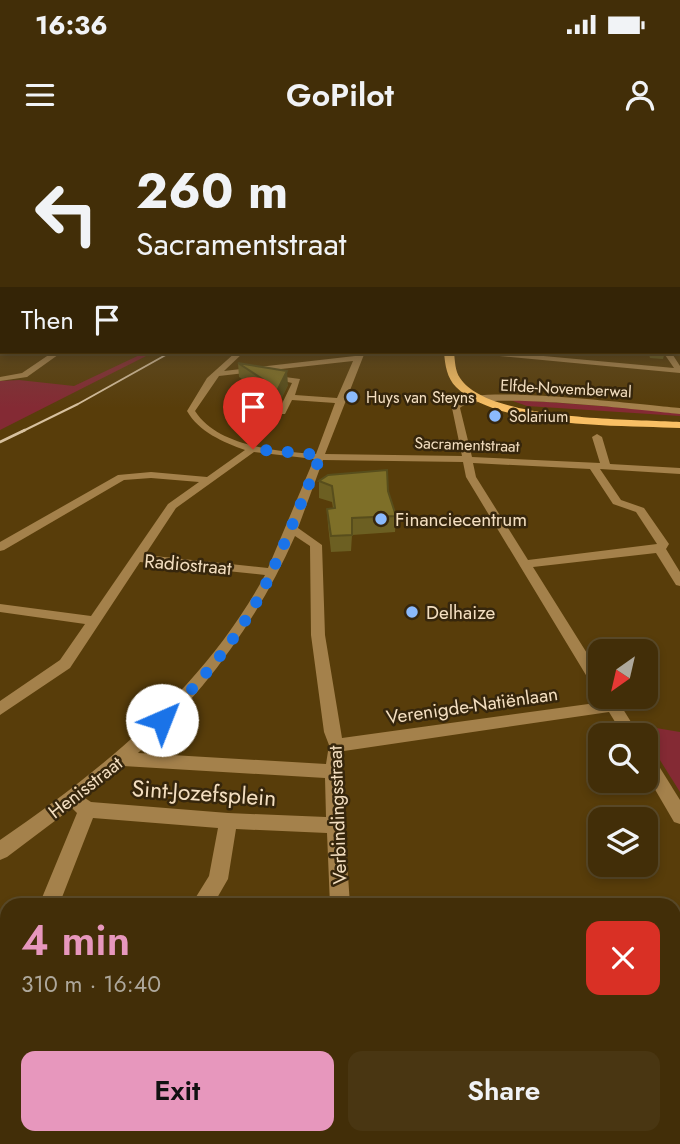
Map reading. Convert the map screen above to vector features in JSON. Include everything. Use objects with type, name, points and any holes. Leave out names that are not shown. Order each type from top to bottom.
[{"type":"main road","points":[[460,354],[466,389]]},
{"type":"main road","points":[[449,357],[456,380],[482,400]]},
{"type":"main road","name":"Elfde-Novemberwal","points":[[482,400],[511,410],[539,415],[680,425]]},
{"type":"street","points":[[0,379],[24,375],[55,354]]},
{"type":"street","points":[[217,374],[238,354]]},
{"type":"street","points":[[500,354],[679,371]]},
{"type":"street","points":[[668,354],[679,371]]},
{"type":"street","points":[[217,374],[360,355]]},
{"type":"street","name":"Henisstraat","points":[[0,851],[80,804],[122,758],[176,707],[214,663],[263,591],[292,529],[360,355]]},
{"type":"street","points":[[240,373],[296,381],[282,412]]},
{"type":"street","name":"Sacramentstraat","points":[[217,374],[194,402],[192,414],[226,439],[253,449],[321,455],[467,459],[680,471]]},
{"type":"street","points":[[290,397],[341,401]]},
{"type":"street","name":"Elfde-Novemberwal","points":[[482,400],[512,397],[680,411]]},
{"type":"street","points":[[482,400],[455,413],[471,477],[588,666]]},
{"type":"street","points":[[597,437],[606,466]]},
{"type":"street","points":[[137,558],[167,511],[253,449]]},
{"type":"street","points":[[593,466],[617,502],[640,510],[663,544],[660,549]]},
{"type":"street","points":[[0,547],[122,477],[151,475],[210,480]]},
{"type":"street","name":"Verbindingsstraat","points":[[292,529],[316,545],[318,635],[332,732],[337,745],[333,771],[340,898]]},
{"type":"street","points":[[526,564],[660,549]]},
{"type":"street","points":[[660,549],[680,582]]},
{"type":"street","name":"Radiostraat","points":[[0,709],[56,672],[95,621],[137,558],[271,572]]},
{"type":"street","points":[[0,608],[95,621]]},
{"type":"street","name":"Verenigde-Natiënlaan","points":[[337,745],[588,705]]},
{"type":"street","name":"Sint-Jozefsplein","points":[[122,758],[333,771]]},
{"type":"street","points":[[658,780],[680,816]]},
{"type":"street","points":[[52,898],[80,804]]},
{"type":"street","name":"Sint-Jozefsplein","points":[[80,804],[228,821],[337,825]]},
{"type":"street","points":[[206,898],[218,879],[228,821]]},
{"type":"shaded area","points":[[142,354],[150,354],[0,430],[0,381],[19,380],[74,386]]},
{"type":"shaded area","points":[[507,399],[680,412],[680,416],[527,406]]},
{"type":"shaded area","points":[[658,728],[680,732],[680,792],[658,757]]},
{"type":"building","points":[[238,363],[287,371],[275,395],[259,394],[267,382]]},
{"type":"building","points":[[387,470],[388,491],[396,516],[352,518],[352,535],[331,536],[327,509],[335,508],[332,486],[319,481],[328,475]]},
{"type":"railway","points":[[21,432],[167,354]]},
{"type":"railway","points":[[0,442],[25,430]]},
{"type":"place","name":"Huys van Steyns","points":[[352,397]]},
{"type":"place","name":"Solarium","points":[[495,416]]},
{"type":"place","name":"Financiecentrum","points":[[381,519]]},
{"type":"place","name":"Delhaize","points":[[412,612]]},
{"type":"route","points":[[162,720],[214,663],[263,591],[292,529],[321,455],[253,449]]}]
